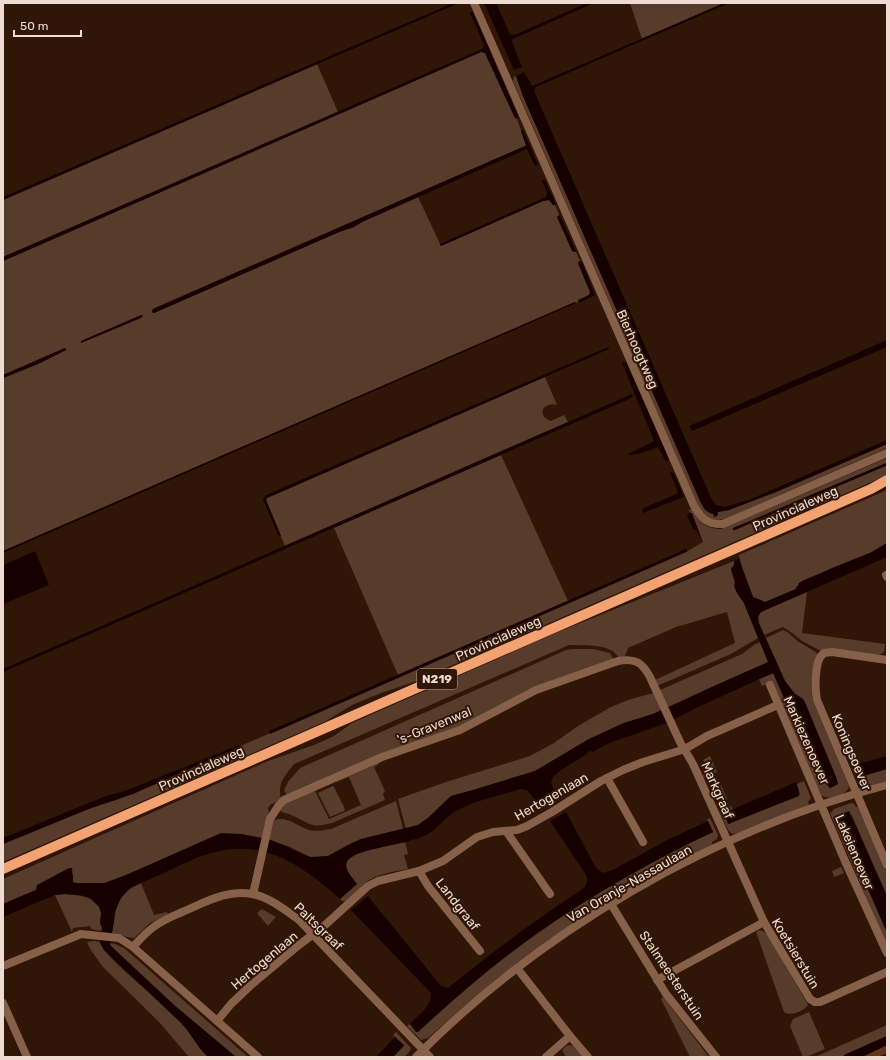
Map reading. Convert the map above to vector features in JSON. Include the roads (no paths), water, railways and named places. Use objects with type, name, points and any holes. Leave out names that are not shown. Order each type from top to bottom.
[{"type":"main road","name":"Provincialeweg","points":[[3,869],[871,489],[887,480]]},
{"type":"main road","name":"Provincialeweg","points":[[871,489],[887,485]]},
{"type":"street","name":"Bierhoogtweg","points":[[474,3],[700,516],[707,522],[716,525],[723,524],[887,453]]},
{"type":"street","name":"Koningsoever","points":[[887,660],[832,652],[822,655],[818,662],[815,689],[817,700],[887,866]]},
{"type":"street","name":"'s-Gravenwal","points":[[254,894],[270,819],[273,812],[284,800],[382,757],[460,730],[536,690],[618,661],[632,660],[645,668],[671,724],[685,749]]},
{"type":"street","name":"Markiezenoever","points":[[770,685],[822,805]]},
{"type":"street","name":"Hertogenlaan","points":[[217,1021],[231,1004],[250,986],[368,886],[378,881],[419,871],[443,861],[477,837],[493,832],[516,830],[527,826],[607,778],[643,762],[685,749],[707,736],[778,704]]},
{"type":"street","name":"Markgraaf","points":[[685,749],[694,764],[728,841]]},
{"type":"street","points":[[607,778],[643,842]]},
{"type":"street","name":"Van Oranje-Nassaulaan","points":[[416,1057],[465,1011],[517,968],[566,933],[611,904],[728,841],[856,793],[887,785]]},
{"type":"street","name":"Lakeienoever","points":[[822,805],[845,861],[887,953]]},
{"type":"street","points":[[506,831],[550,894]]},
{"type":"street","name":"Koetsierstuin","points":[[728,841],[764,922],[810,999],[815,1002],[820,1002],[887,972]]},
{"type":"street","name":"Landgraaf","points":[[419,871],[428,886],[480,951]]},
{"type":"street","name":"Paltsgraaf","points":[[133,947],[146,932],[156,924],[215,898],[242,892],[263,897],[299,920],[430,1057]]},
{"type":"street","name":"Stalmeesterstuin","points":[[611,904],[657,980],[678,1010],[716,1057]]},
{"type":"street","points":[[657,980],[764,922]]},
{"type":"street","points":[[3,966],[81,934],[99,935],[124,940],[258,1057]]},
{"type":"street","points":[[517,968],[588,1057]]},
{"type":"street","points":[[3,1003],[27,1057]]},
{"type":"street","points":[[546,1057],[570,1036]]},
{"type":"waterway","points":[[734,529],[887,464]]}]
